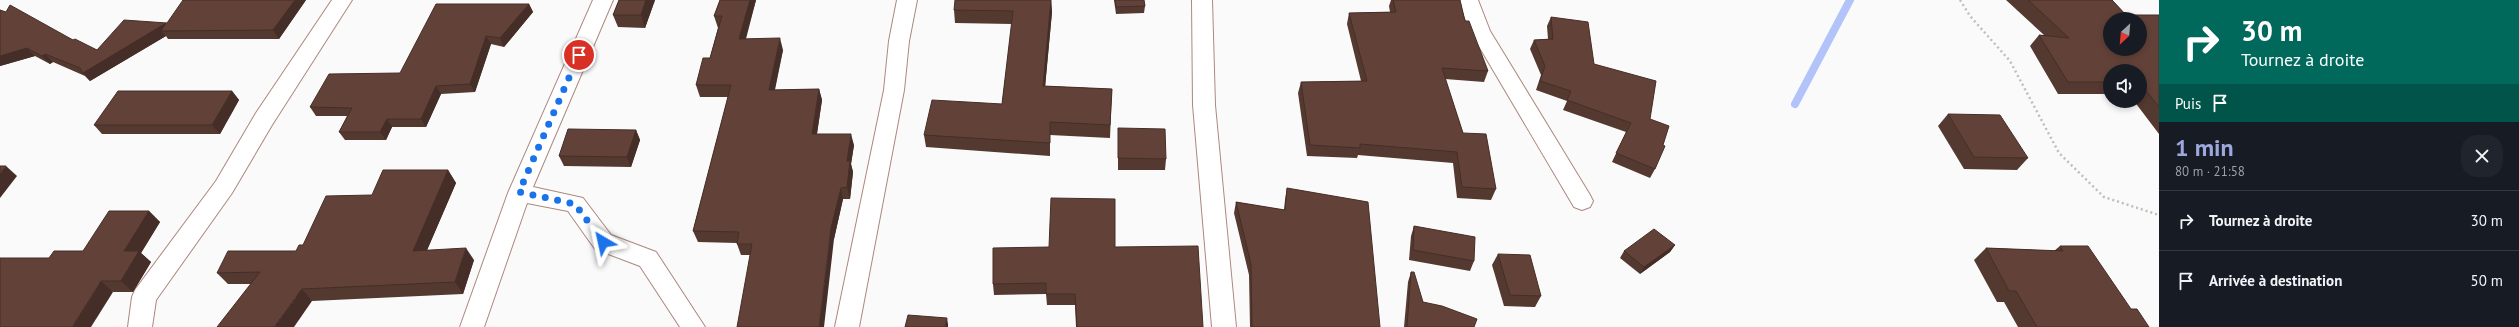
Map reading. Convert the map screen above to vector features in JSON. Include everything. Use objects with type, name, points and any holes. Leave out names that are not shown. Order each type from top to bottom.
[{"type":"street","points":[[140,327],[144,297],[224,187],[264,119],[342,0]]},
{"type":"street","points":[[472,327],[519,192],[603,0]]},
{"type":"street","points":[[847,327],[894,90],[899,41],[907,0]]},
{"type":"street","points":[[1202,0],[1204,105],[1224,327]]},
{"type":"street","points":[[1468,0],[1480,31],[1582,201]]},
{"type":"street","points":[[519,192],[575,204],[603,242],[648,259],[693,327]]},
{"type":"path","points":[[1960,0],[1970,16],[2010,61],[2059,153],[2104,197],[2159,215]]},
{"type":"building","points":[[183,0],[295,0],[273,30],[161,31],[166,23],[83,73],[80,68],[45,54],[42,56],[27,48],[0,56],[0,10],[6,12],[10,5],[73,40],[75,39],[97,50],[124,20],[167,23]]},
{"type":"building","points":[[619,0],[646,0],[641,15],[613,15]]},
{"type":"building","points":[[720,0],[750,0],[739,39],[780,38],[769,90],[819,89],[812,134],[851,134],[847,161],[850,161],[847,187],[841,188],[831,228],[819,327],[737,327],[752,244],[737,244],[739,232],[693,231],[731,85],[696,85],[703,58],[710,58],[722,16],[714,16]]},
{"type":"building","points":[[955,0],[1051,0],[1043,86],[1112,89],[1110,125],[1050,122],[1050,143],[924,135],[932,100],[1002,104],[1013,11],[954,10]]},
{"type":"building","points":[[1115,0],[1144,0],[1145,6],[1116,7]]},
{"type":"building","points":[[1393,0],[1460,0],[1465,21],[1469,21],[1488,71],[1442,68],[1463,133],[1486,134],[1496,189],[1462,187],[1457,152],[1360,144],[1360,148],[1310,145],[1301,82],[1367,81],[1349,13],[1396,12]]},
{"type":"building","points":[[2028,0],[2112,0],[2123,12],[2103,12],[2103,56],[2147,56],[2147,15],[2159,15],[2159,107],[2147,92],[2147,64],[2103,64],[2103,82],[2068,82],[2039,35],[2069,38]]},
{"type":"building","points":[[436,4],[529,4],[500,38],[486,36],[470,84],[436,86],[421,119],[387,119],[380,132],[339,132],[352,108],[310,107],[329,74],[400,73]]},
{"type":"building","points":[[1551,17],[1588,22],[1594,64],[1656,81],[1650,119],[1669,126],[1663,145],[1665,146],[1655,169],[1616,153],[1631,123],[1567,100],[1571,91],[1540,81],[1545,66],[1534,40],[1553,39]]},
{"type":"building","points":[[118,91],[232,91],[212,125],[94,125]]},
{"type":"building","points":[[1948,114],[2000,115],[2028,158],[1974,157]]},
{"type":"building","points":[[1118,128],[1165,129],[1166,159],[1118,158]]},
{"type":"building","points":[[568,129],[636,130],[627,157],[559,156]]},
{"type":"building","points":[[0,166],[6,166],[0,174]]},
{"type":"building","points":[[383,170],[448,170],[413,251],[466,248],[455,282],[302,289],[274,327],[217,327],[260,272],[217,273],[228,251],[296,251],[299,245],[303,245],[326,196],[372,195]]},
{"type":"building","points":[[1287,188],[1368,202],[1380,327],[1252,327],[1251,264],[1236,202],[1285,210]]},
{"type":"building","points":[[1051,198],[1115,199],[1115,247],[1198,246],[1203,327],[1077,327],[1075,294],[1046,294],[1046,283],[993,284],[993,248],[1049,247]]},
{"type":"building","points":[[109,211],[149,211],[124,251],[139,251],[121,281],[101,281],[72,327],[0,327],[0,258],[49,258],[54,251],[83,251]]},
{"type":"building","points":[[1414,226],[1475,237],[1474,261],[1413,250]]},
{"type":"building","points":[[1654,229],[1675,245],[1644,267],[1624,251]]},
{"type":"building","points":[[2060,246],[2088,246],[2131,309],[2137,309],[2149,327],[2037,327],[2016,291],[2009,291],[1986,248],[2063,251]]},
{"type":"building","points":[[1498,254],[1530,255],[1541,296],[1510,295]]},
{"type":"building","points":[[1411,272],[1414,272],[1423,302],[1442,306],[1477,319],[1474,327],[1407,327]]},
{"type":"building","points":[[908,315],[947,318],[945,327],[905,327]]},
{"type":"waterway","points":[[1795,104],[1850,0]]},
{"type":"route","points":[[579,55],[519,192],[575,204],[603,242]]}]
